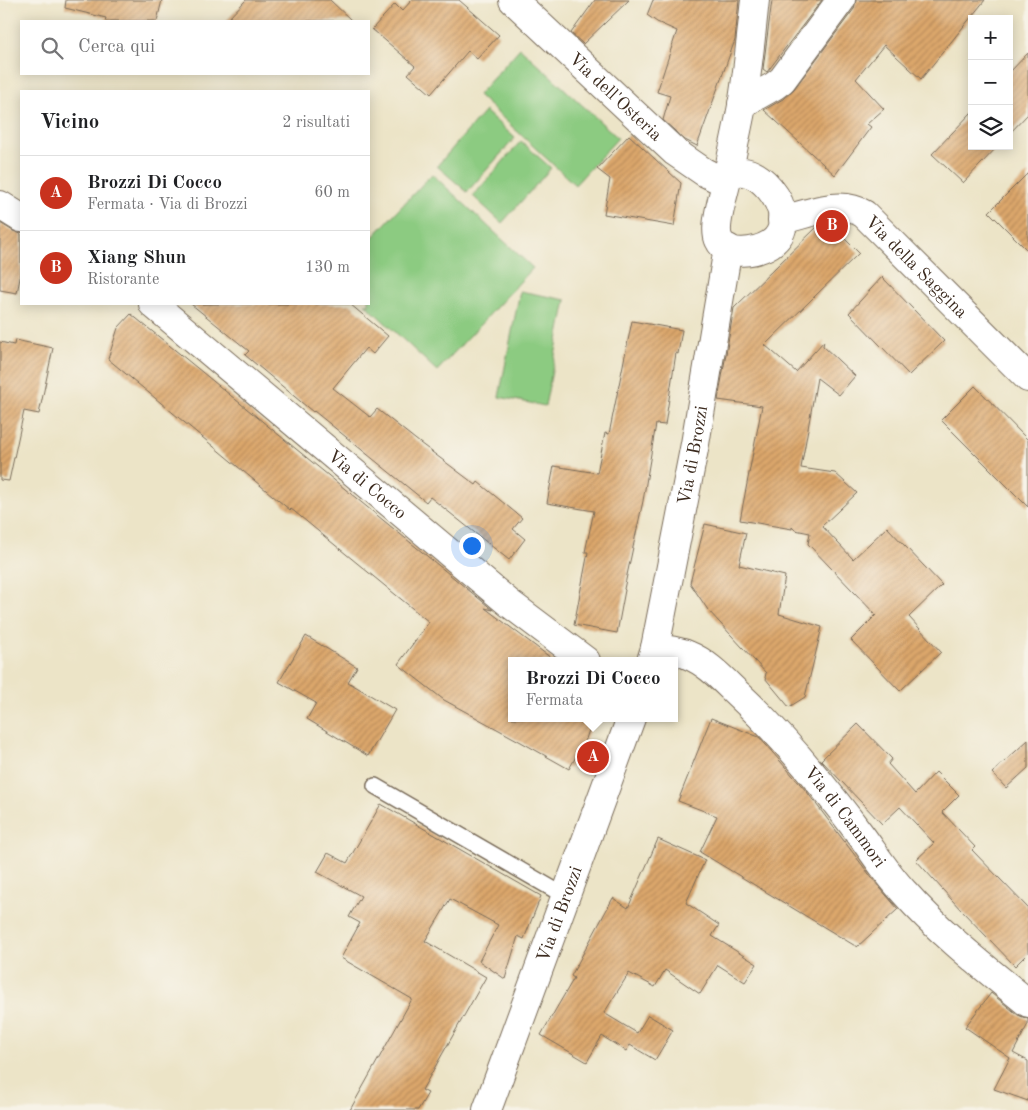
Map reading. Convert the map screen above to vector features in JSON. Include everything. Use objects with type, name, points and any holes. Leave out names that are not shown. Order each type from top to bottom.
[{"type":"street","name":"Via dell'Osteria","points":[[513,0],[675,152],[704,172],[726,183]]},
{"type":"street","points":[[726,183],[729,176],[736,171],[764,181],[778,200],[782,210],[782,220],[778,235],[772,243],[750,251],[740,252],[728,248],[719,240],[717,229],[726,183],[742,104],[755,0]]},
{"type":"street","points":[[742,104],[782,80],[841,0]]},
{"type":"street","points":[[0,205],[20,217]]},
{"type":"street","name":"Via della Saggina","points":[[782,220],[841,207],[857,209],[1028,378]]},
{"type":"street","name":"Via di Brozzi","points":[[653,654],[695,444],[728,248]]},
{"type":"street","name":"Via di Cocco","points":[[154,305],[509,603],[581,657]]},
{"type":"street","name":"Via di Cammori","points":[[653,654],[687,654],[698,660],[713,671],[768,722],[862,837],[884,870],[904,893],[962,948],[1028,1003]]},
{"type":"street","name":"Via di Brozzi","points":[[487,1110],[630,722]]},
{"type":"lane","points":[[375,786],[565,896]]},
{"type":"green space","points":[[520,48],[618,138],[575,185],[478,95]]},
{"type":"green space","points":[[485,111],[515,138],[467,192],[437,166]]},
{"type":"green space","points":[[521,141],[551,168],[502,223],[473,196]]},
{"type":"green space","points":[[432,174],[533,268],[437,371],[366,305],[370,305],[370,240]]},
{"type":"green space","points":[[520,291],[566,300],[545,406],[499,397]]},
{"type":"building","points":[[66,0],[162,0],[157,20],[105,20],[106,18],[65,8]]},
{"type":"building","points":[[246,0],[330,0],[351,20],[227,20]]},
{"type":"building","points":[[412,0],[459,0],[499,35],[477,59],[468,51],[431,94],[408,74],[415,66],[372,29],[395,4],[402,11]]},
{"type":"building","points":[[595,0],[629,0],[583,44],[571,33]]},
{"type":"building","points":[[653,0],[739,0],[735,40],[697,146],[685,140],[663,120],[670,96],[657,92],[677,31],[647,15]]},
{"type":"building","points":[[772,0],[822,0],[767,72],[763,69]]},
{"type":"building","points":[[856,0],[985,0],[973,15],[968,15],[968,21],[921,79],[884,45],[856,79],[884,109],[867,124],[871,127],[835,175],[764,110],[783,99],[794,89],[854,9]]},
{"type":"building","points":[[1028,53],[1028,114],[1013,130],[1013,105],[1013,69]]},
{"type":"building","points":[[968,116],[968,150],[994,150],[963,183],[932,154]]},
{"type":"building","points":[[629,135],[681,183],[674,226],[604,214],[610,179],[597,169]]},
{"type":"building","points":[[1028,173],[1028,251],[989,212]]},
{"type":"building","points":[[0,223],[20,234],[20,278],[17,293],[0,290]]},
{"type":"building","points":[[830,224],[859,253],[765,345],[796,372],[824,341],[823,346],[855,376],[839,395],[817,378],[801,468],[835,473],[857,493],[822,526],[853,559],[887,527],[942,585],[909,617],[941,652],[900,691],[851,640],[876,615],[808,544],[810,533],[795,530],[792,527],[792,529],[740,520],[762,406],[718,400],[734,308],[818,226]]},
{"type":"building","points":[[882,277],[944,341],[909,375],[849,313]]},
{"type":"building","points":[[192,305],[351,305],[388,336],[373,354],[366,348],[333,388],[370,417],[377,409],[476,485],[478,482],[522,518],[513,529],[525,539],[509,560],[430,497],[426,502],[313,412],[245,355],[249,351]]},
{"type":"building","points":[[131,314],[493,610],[485,608],[550,657],[508,657],[508,722],[592,722],[586,739],[569,769],[444,700],[398,664],[429,622],[108,359],[118,328]]},
{"type":"building","points":[[632,321],[682,330],[678,354],[676,353],[665,425],[656,424],[617,633],[574,625],[588,552],[585,552],[594,511],[547,503],[554,466],[597,473],[605,433],[609,434]]},
{"type":"building","points":[[15,340],[53,348],[39,414],[24,411],[9,481],[0,480],[0,342],[14,345]]},
{"type":"building","points":[[975,386],[1028,440],[1028,507],[941,420]]},
{"type":"building","points":[[705,524],[746,533],[739,565],[785,576],[779,614],[822,627],[805,697],[789,707],[765,678],[766,673],[708,610],[690,583]]},
{"type":"building","points":[[306,636],[357,667],[348,682],[395,710],[368,756],[307,719],[316,703],[279,682]]},
{"type":"building","points":[[711,718],[759,737],[807,792],[875,882],[898,909],[857,947],[700,852],[717,816],[678,801]]},
{"type":"building","points":[[858,724],[892,759],[888,764],[915,794],[936,772],[959,795],[942,812],[975,847],[972,850],[1028,908],[1028,953],[1015,966],[916,860],[934,843],[900,807],[882,824],[821,760]]},
{"type":"building","points":[[1028,740],[1028,768],[1006,788],[992,773]]},
{"type":"building","points":[[381,804],[541,896],[524,939],[518,936],[505,979],[479,961],[498,925],[450,899],[425,941],[486,977],[422,1090],[428,1093],[418,1110],[350,1110],[412,999],[341,958],[360,923],[349,917],[361,896],[317,872],[328,853],[347,863]]},
{"type":"building","points":[[658,839],[705,860],[686,903],[719,925],[712,936],[757,964],[745,982],[718,965],[700,994],[665,970],[655,987],[629,973],[604,1013],[637,1033],[648,1015],[673,1030],[655,1060],[630,1045],[626,1051],[602,1036],[587,1062],[541,1035],[574,978],[571,976],[613,898],[628,908]]},
{"type":"building","points":[[991,993],[1018,1015],[1028,1019],[1028,1024],[1013,1053],[1028,1061],[1028,1101],[994,1089],[1010,1058],[965,1027]]},
{"type":"place","name":"Xiang Shun","points":[[832,226]]},
{"type":"place","name":"Brozzi Di Cocco","points":[[593,757]]}]
